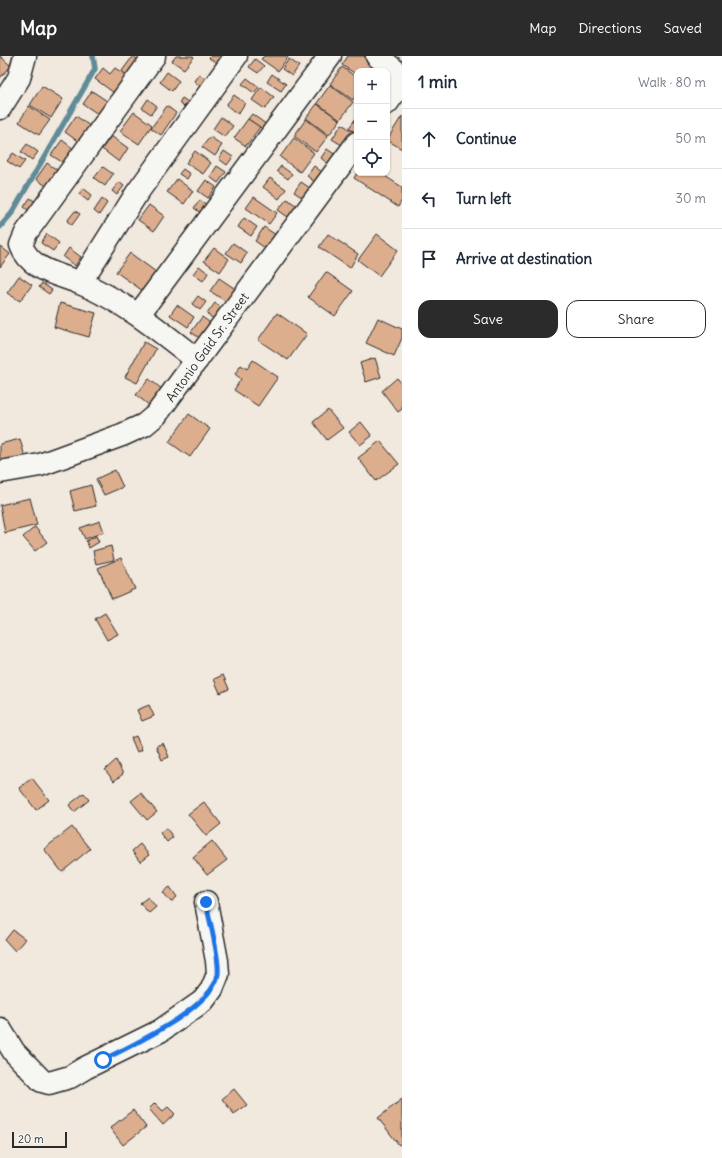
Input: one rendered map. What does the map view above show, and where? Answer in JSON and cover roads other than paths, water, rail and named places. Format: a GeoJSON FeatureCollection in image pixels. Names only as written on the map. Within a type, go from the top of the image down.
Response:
{"type":"FeatureCollection","features":[{"type":"Feature","properties":{"kind":"street"},"geometry":{"type":"LineString","coordinates":[[0,108],[18,78],[25,56]]}},
{"type":"Feature","properties":{"kind":"street"},"geometry":{"type":"LineString","coordinates":[[154,56],[26,233],[21,245],[25,255],[36,264],[52,274],[80,283],[139,314],[198,360]]}},
{"type":"Feature","properties":{"kind":"street"},"geometry":{"type":"LineString","coordinates":[[80,283],[137,193],[236,56]]}},
{"type":"Feature","properties":{"kind":"street"},"geometry":{"type":"LineString","coordinates":[[139,314],[330,56]]}},
{"type":"Feature","properties":{"kind":"street"},"geometry":{"type":"LineString","coordinates":[[377,56],[402,76]]}},
{"type":"Feature","properties":{"kind":"street"},"geometry":{"type":"LineString","coordinates":[[390,99],[402,82]]}},
{"type":"Feature","properties":{"kind":"street","name":"Antonio Gaid Sr. Street"},"geometry":{"type":"LineString","coordinates":[[0,472],[40,465],[122,435],[144,425],[156,415],[354,147]]}},
{"type":"Feature","properties":{"kind":"street"},"geometry":{"type":"LineString","coordinates":[[0,1029],[14,1052],[42,1081],[49,1083],[70,1077],[160,1031],[203,1000],[212,989],[218,974],[206,902]]}},
{"type":"Feature","properties":{"kind":"waterway"},"geometry":{"type":"LineString","coordinates":[[0,227],[12,213],[95,69],[93,56]]}}]}
